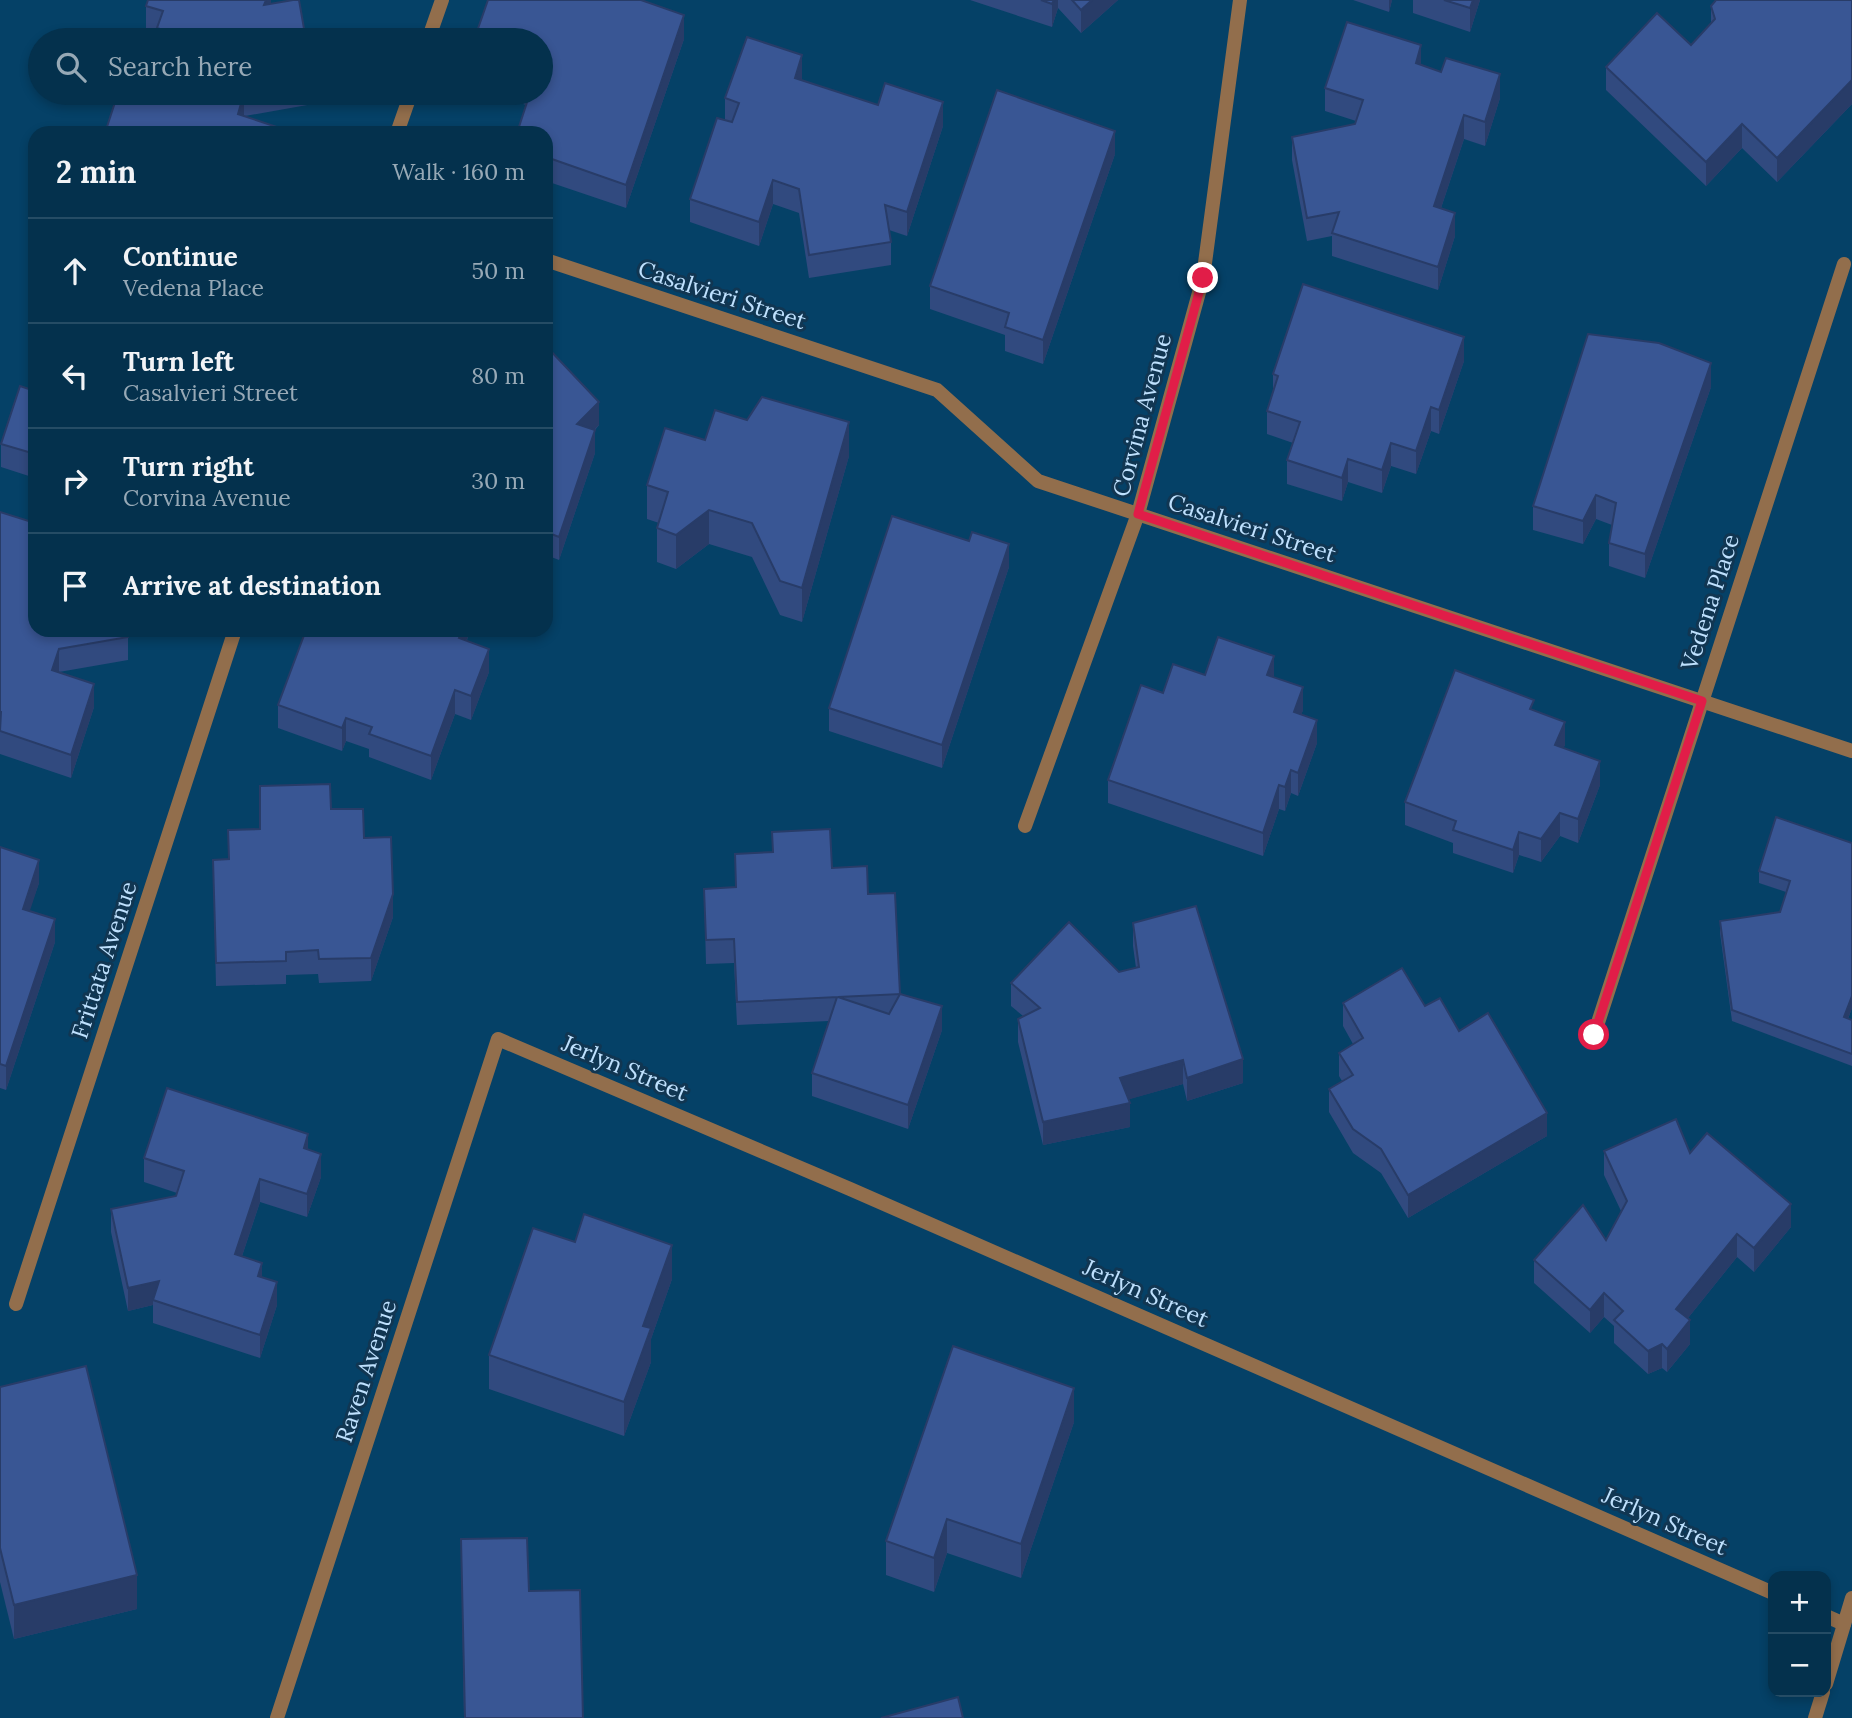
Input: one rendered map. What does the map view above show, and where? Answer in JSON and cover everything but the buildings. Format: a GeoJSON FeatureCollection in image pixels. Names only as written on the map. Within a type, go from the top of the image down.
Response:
{"type":"FeatureCollection","features":[{"type":"Feature","properties":{"kind":"street"},"geometry":{"type":"LineString","coordinates":[[432,28],[442,0]]}},
{"type":"Feature","properties":{"kind":"street","name":"Corvina Avenue"},"geometry":{"type":"LineString","coordinates":[[1025,825],[1138,514],[1203,278],[1240,0]]}},
{"type":"Feature","properties":{"kind":"street"},"geometry":{"type":"LineString","coordinates":[[399,126],[407,105]]}},
{"type":"Feature","properties":{"kind":"street","name":"Casalvieri Street"},"geometry":{"type":"LineString","coordinates":[[553,262],[937,390],[1038,481],[1852,751]]}},
{"type":"Feature","properties":{"kind":"street","name":"Vedena Place"},"geometry":{"type":"LineString","coordinates":[[1594,1035],[1844,264]]}},
{"type":"Feature","properties":{"kind":"street","name":"Frittata Avenue"},"geometry":{"type":"LineString","coordinates":[[16,1304],[233,637]]}},
{"type":"Feature","properties":{"kind":"street","name":"Jerlyn Street"},"geometry":{"type":"LineString","coordinates":[[498,1039],[863,1194],[1768,1591]]}},
{"type":"Feature","properties":{"kind":"street","name":"Raven Avenue"},"geometry":{"type":"LineString","coordinates":[[277,1718],[498,1039]]}},
{"type":"Feature","properties":{"kind":"street"},"geometry":{"type":"LineString","coordinates":[[1831,1667],[1852,1598]]}},
{"type":"Feature","properties":{"kind":"street"},"geometry":{"type":"LineString","coordinates":[[1831,1618],[1844,1624]]}},
{"type":"Feature","properties":{"kind":"street"},"geometry":{"type":"LineString","coordinates":[[1815,1718],[1821,1697]]}},
{"type":"Feature","properties":{"kind":"route"},"geometry":{"type":"LineString","coordinates":[[1203,278],[1138,514],[1702,701],[1594,1035]]}}]}
